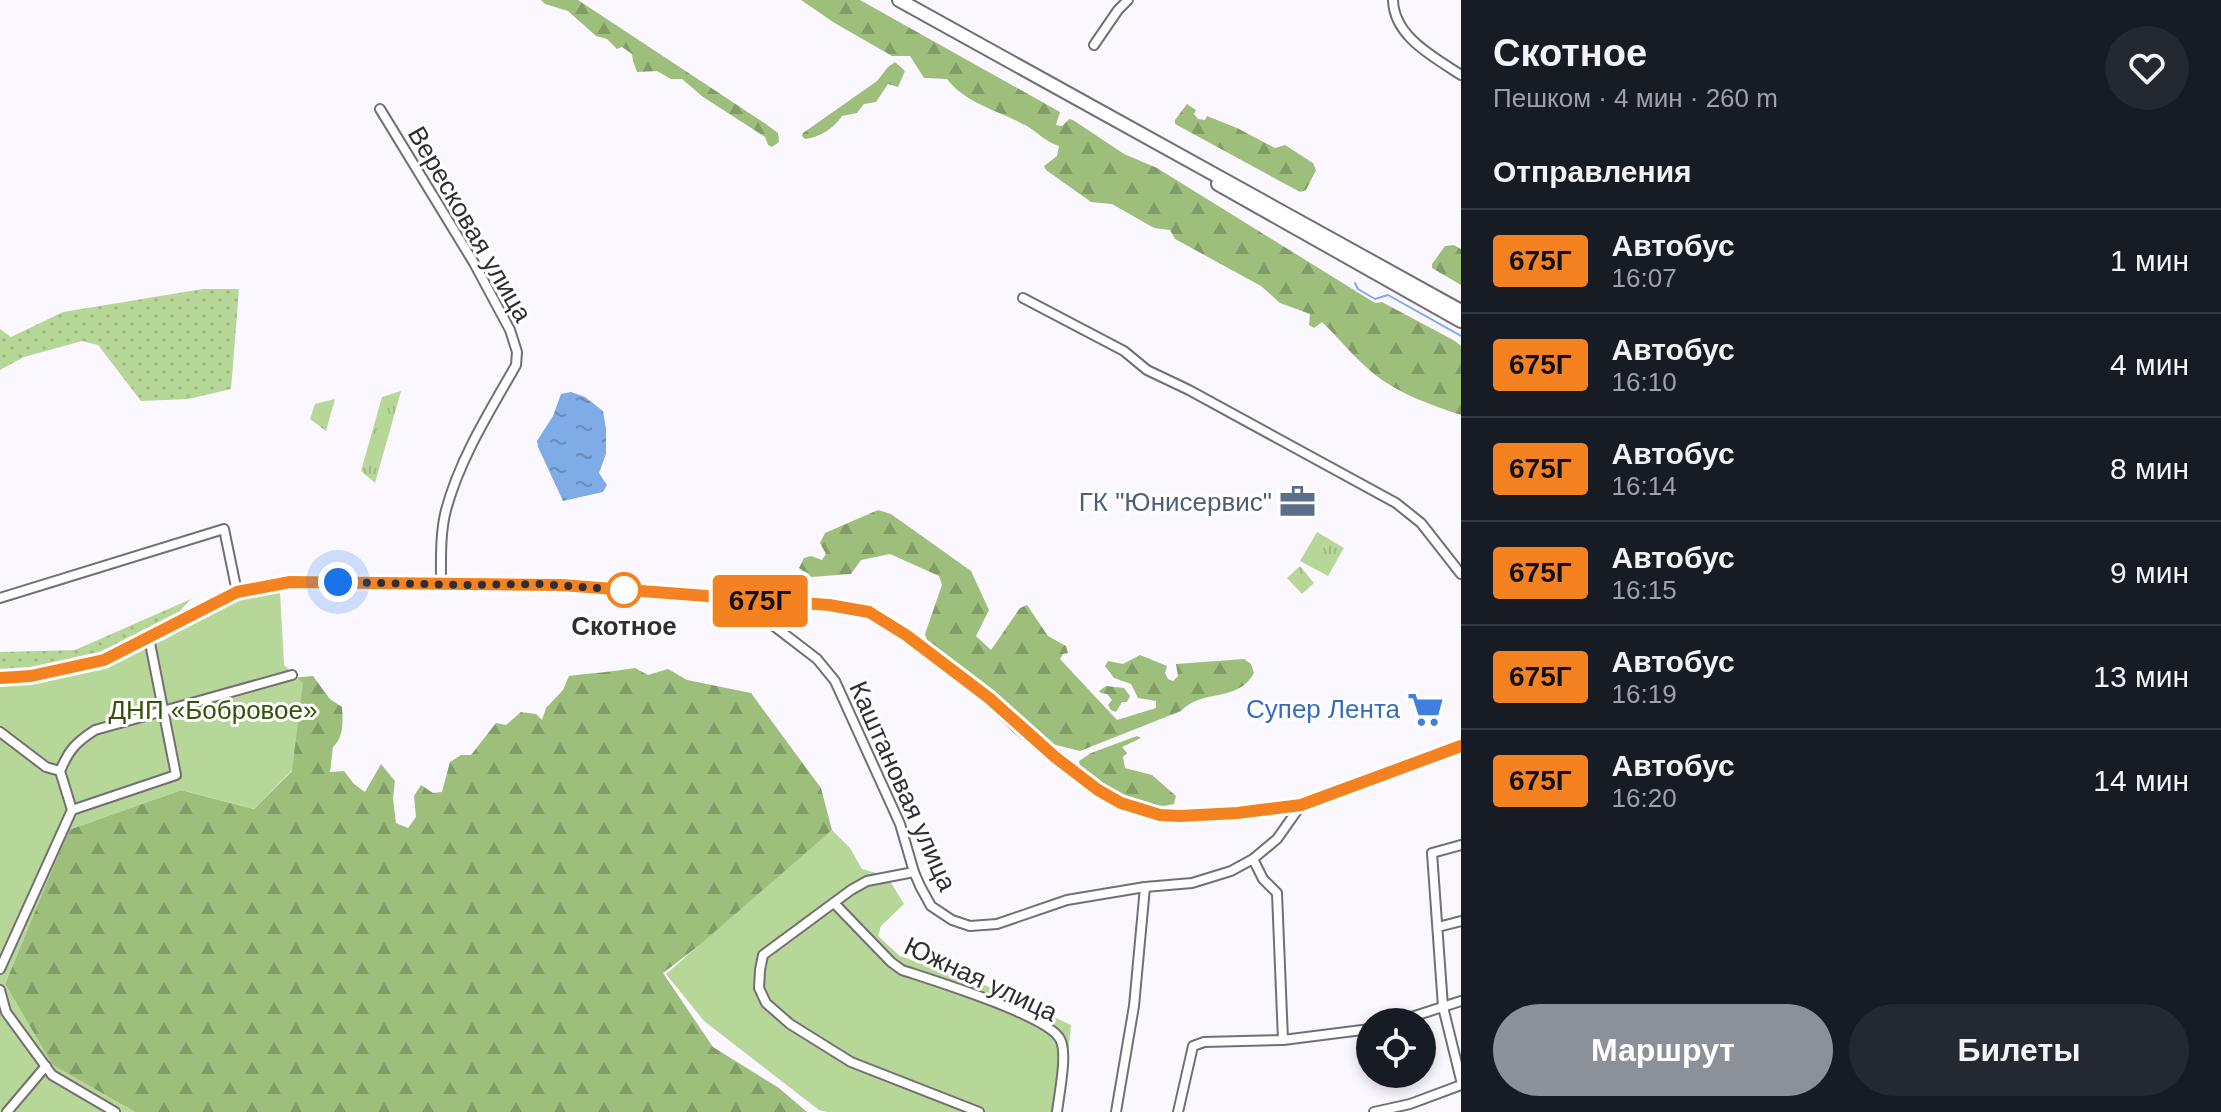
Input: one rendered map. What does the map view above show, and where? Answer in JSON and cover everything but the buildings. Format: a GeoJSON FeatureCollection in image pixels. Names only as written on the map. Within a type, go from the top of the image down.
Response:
{"type":"FeatureCollection","features":[{"type":"Feature","properties":{"kind":"main road"},"geometry":{"type":"LineString","coordinates":[[899,0],[1461,321]]}},
{"type":"Feature","properties":{"kind":"main road"},"geometry":{"type":"LineString","coordinates":[[1039,79],[1461,311]]}},
{"type":"Feature","properties":{"kind":"main road"},"geometry":{"type":"LineString","coordinates":[[0,678],[31,676],[104,660],[237,592],[290,582],[561,585],[829,605],[869,612],[906,635],[989,698],[1098,790],[1139,810],[1160,815],[1250,812],[1301,805],[1461,746]]}},
{"type":"Feature","properties":{"kind":"street"},"geometry":{"type":"LineString","coordinates":[[1094,45],[1128,0]]}},
{"type":"Feature","properties":{"kind":"street"},"geometry":{"type":"LineString","coordinates":[[1393,0],[1393,12],[1401,28],[1414,42],[1461,75]]}},
{"type":"Feature","properties":{"kind":"street","name":"Вересковая улица"},"geometry":{"type":"LineString","coordinates":[[380,109],[474,263],[510,330],[517,352],[516,365],[467,456],[446,511],[441,583]]}},
{"type":"Feature","properties":{"kind":"street"},"geometry":{"type":"LineString","coordinates":[[1023,298],[1124,351],[1147,370],[1203,397],[1390,500],[1421,523],[1461,574]]}},
{"type":"Feature","properties":{"kind":"street"},"geometry":{"type":"LineString","coordinates":[[0,598],[224,529],[237,592]]}},
{"type":"Feature","properties":{"kind":"street","name":"Каштановая улица"},"geometry":{"type":"LineString","coordinates":[[752,600],[757,613],[817,659],[835,681],[900,824],[914,872],[931,906],[952,920],[970,926],[997,924],[1067,900],[1192,883],[1231,871],[1253,859],[1277,839],[1301,805]]}},
{"type":"Feature","properties":{"kind":"street"},"geometry":{"type":"LineString","coordinates":[[72,810],[176,775],[149,638]]}},
{"type":"Feature","properties":{"kind":"street"},"geometry":{"type":"LineString","coordinates":[[0,969],[72,810],[60,771],[77,741],[95,730],[292,675]]}},
{"type":"Feature","properties":{"kind":"street"},"geometry":{"type":"LineString","coordinates":[[0,732],[46,767],[60,771]]}},
{"type":"Feature","properties":{"kind":"street"},"geometry":{"type":"LineString","coordinates":[[1374,1112],[1410,1104],[1461,1082],[1443,1007],[1432,853],[1461,845]]}},
{"type":"Feature","properties":{"kind":"street"},"geometry":{"type":"LineString","coordinates":[[1253,859],[1263,879],[1277,893],[1283,1040]]}},
{"type":"Feature","properties":{"kind":"street"},"geometry":{"type":"LineString","coordinates":[[914,872],[867,881],[763,955],[759,988],[766,1003],[790,1024],[851,1062],[979,1112]]}},
{"type":"Feature","properties":{"kind":"street"},"geometry":{"type":"LineString","coordinates":[[1116,1112],[1134,1006],[1145,887]]}},
{"type":"Feature","properties":{"kind":"street","name":"Южная улица"},"geometry":{"type":"LineString","coordinates":[[834,903],[902,970],[998,1003],[1051,1028],[1060,1039],[1063,1052],[1057,1112]]}},
{"type":"Feature","properties":{"kind":"street"},"geometry":{"type":"LineString","coordinates":[[1438,927],[1461,921]]}},
{"type":"Feature","properties":{"kind":"street"},"geometry":{"type":"LineString","coordinates":[[0,990],[6,1012],[52,1075],[115,1112]]}},
{"type":"Feature","properties":{"kind":"street"},"geometry":{"type":"LineString","coordinates":[[1436,1009],[1461,1001]]}},
{"type":"Feature","properties":{"kind":"street"},"geometry":{"type":"LineString","coordinates":[[1178,1112],[1193,1046],[1204,1042],[1283,1040],[1356,1031]]}},
{"type":"Feature","properties":{"kind":"street"},"geometry":{"type":"LineString","coordinates":[[7,1112],[46,1066]]}},
{"type":"Feature","properties":{"kind":"green space"},"geometry":{"type":"Polygon","coordinates":[[[541,0],[578,0],[766,124],[778,133],[779,142],[772,147],[768,145],[765,137],[703,97],[682,79],[671,79],[657,71],[637,72],[632,54],[596,36],[568,11],[541,0]]]}},
{"type":"Feature","properties":{"kind":"green space"},"geometry":{"type":"Polygon","coordinates":[[[801,0],[860,0],[1060,112],[1056,125],[1062,126],[1069,119],[1073,120],[1124,154],[1157,168],[1375,303],[1382,302],[1455,341],[1461,346],[1461,415],[1398,390],[1360,362],[1322,322],[1314,328],[1309,325],[1310,314],[1280,303],[1261,286],[1175,239],[1170,230],[1154,228],[1112,204],[1091,202],[1046,170],[1044,166],[1057,156],[1059,146],[1027,126],[974,101],[947,79],[924,78],[910,56],[892,56],[801,0]]]}},
{"type":"Feature","properties":{"kind":"green space"},"geometry":{"type":"Polygon","coordinates":[[[895,62],[905,71],[898,87],[888,84],[876,102],[864,104],[857,113],[842,116],[821,134],[805,139],[802,136],[877,81],[895,62]]]}},
{"type":"Feature","properties":{"kind":"green space"},"geometry":{"type":"Polygon","coordinates":[[[1187,104],[1196,110],[1194,114],[1198,119],[1205,120],[1207,116],[1275,148],[1285,145],[1313,163],[1316,170],[1306,190],[1300,192],[1175,124],[1187,104]]]}},
{"type":"Feature","properties":{"kind":"green space"},"geometry":{"type":"Polygon","coordinates":[[[1454,245],[1461,249],[1461,285],[1432,268],[1445,246],[1454,245]]]}},
{"type":"Feature","properties":{"kind":"green space"},"geometry":{"type":"Polygon","coordinates":[[[203,289],[239,289],[231,389],[188,399],[141,401],[98,345],[82,341],[24,357],[0,370],[0,329],[11,337],[63,312],[203,289]]]}},
{"type":"Feature","properties":{"kind":"green space"},"geometry":{"type":"Polygon","coordinates":[[[401,391],[375,483],[361,471],[382,397],[401,391]]]}},
{"type":"Feature","properties":{"kind":"green space"},"geometry":{"type":"Polygon","coordinates":[[[335,399],[326,431],[310,419],[315,404],[335,399]]]}},
{"type":"Feature","properties":{"kind":"green space"},"geometry":{"type":"Polygon","coordinates":[[[878,510],[891,514],[971,571],[989,610],[976,636],[991,650],[1020,608],[1027,605],[1048,636],[1066,646],[1068,653],[1060,659],[1117,720],[1156,708],[1156,701],[1138,698],[1131,684],[1114,678],[1105,666],[1108,661],[1123,664],[1140,655],[1167,666],[1165,673],[1173,681],[1178,676],[1176,664],[1244,659],[1251,664],[1254,673],[1239,688],[1199,700],[1181,711],[1080,751],[1052,744],[927,640],[925,634],[942,585],[939,576],[890,554],[861,560],[851,574],[811,577],[799,568],[804,558],[811,556],[822,560],[826,554],[820,543],[825,533],[878,510]]]}},
{"type":"Feature","properties":{"kind":"green space"},"geometry":{"type":"Polygon","coordinates":[[[1317,532],[1344,548],[1328,576],[1300,561],[1317,532]]]}},
{"type":"Feature","properties":{"kind":"green space"},"geometry":{"type":"Polygon","coordinates":[[[1300,566],[1314,583],[1302,594],[1287,578],[1300,566]]]}},
{"type":"Feature","properties":{"kind":"green space","name":"ДНП «Бобровое»"},"geometry":{"type":"Polygon","coordinates":[[[280,593],[284,665],[303,683],[292,770],[254,809],[181,790],[69,830],[5,984],[53,1065],[135,1112],[0,1112],[0,682],[104,664],[164,640],[224,605],[250,594],[280,593]]]}},
{"type":"Feature","properties":{"kind":"green space"},"geometry":{"type":"Polygon","coordinates":[[[191,599],[169,623],[101,657],[0,673],[0,652],[75,650],[191,599]]]}},
{"type":"Feature","properties":{"kind":"green space"},"geometry":{"type":"Polygon","coordinates":[[[635,668],[648,675],[668,669],[687,680],[751,693],[821,788],[832,830],[747,909],[663,973],[713,1047],[779,1088],[807,1112],[135,1112],[52,1065],[5,984],[68,830],[181,790],[254,809],[292,771],[291,678],[313,676],[330,699],[342,707],[342,728],[333,747],[330,772],[344,771],[365,792],[381,764],[395,781],[393,798],[396,823],[408,828],[416,817],[414,796],[421,785],[433,793],[442,792],[450,762],[461,755],[471,755],[496,723],[506,725],[521,712],[536,714],[542,720],[546,708],[563,690],[569,676],[635,668]]]}},
{"type":"Feature","properties":{"kind":"green space"},"geometry":{"type":"Polygon","coordinates":[[[1106,686],[1124,688],[1130,696],[1116,712],[1108,705],[1112,700],[1099,691],[1106,686]]]}},
{"type":"Feature","properties":{"kind":"green space"},"geometry":{"type":"Polygon","coordinates":[[[1137,736],[1141,738],[1122,747],[1127,753],[1123,757],[1125,768],[1152,775],[1176,796],[1174,804],[1149,805],[1124,796],[1080,767],[1079,761],[1091,753],[1137,736]]]}},
{"type":"Feature","properties":{"kind":"green space"},"geometry":{"type":"Polygon","coordinates":[[[832,830],[850,848],[862,869],[887,876],[904,904],[881,926],[878,936],[900,956],[987,986],[1071,1025],[1062,1112],[819,1110],[704,1021],[666,974],[832,830]]]}},
{"type":"Feature","properties":{"kind":"water"},"geometry":{"type":"Polygon","coordinates":[[[571,392],[585,397],[603,411],[606,454],[599,473],[607,485],[603,492],[563,501],[537,441],[553,416],[561,394],[571,392]]]}},
{"type":"Feature","properties":{"kind":"waterway"},"geometry":{"type":"LineString","coordinates":[[1355,283],[1358,289],[1375,299],[1388,295],[1461,336]]}},
{"type":"Feature","properties":{"kind":"bus line","name":"675Г"},"geometry":{"type":"LineString","coordinates":[[0,678],[31,676],[104,660],[237,592],[290,582],[561,585],[829,605],[869,612],[948,666],[1098,790],[1121,803],[1160,815],[1237,813],[1301,805],[1461,746]]}},
{"type":"Feature","properties":{"kind":"place","name":"ГК \"Юнисервис\""},"geometry":{"type":"Point","coordinates":[1298,502]}},
{"type":"Feature","properties":{"kind":"place","name":"Скотное"},"geometry":{"type":"Point","coordinates":[624,590]}},
{"type":"Feature","properties":{"kind":"place","name":"Супер Лента"},"geometry":{"type":"Point","coordinates":[1426,709]}},
{"type":"Feature","properties":{"kind":"route"},"geometry":{"type":"LineString","coordinates":[[338,582],[539,584],[624,590]]}}]}
